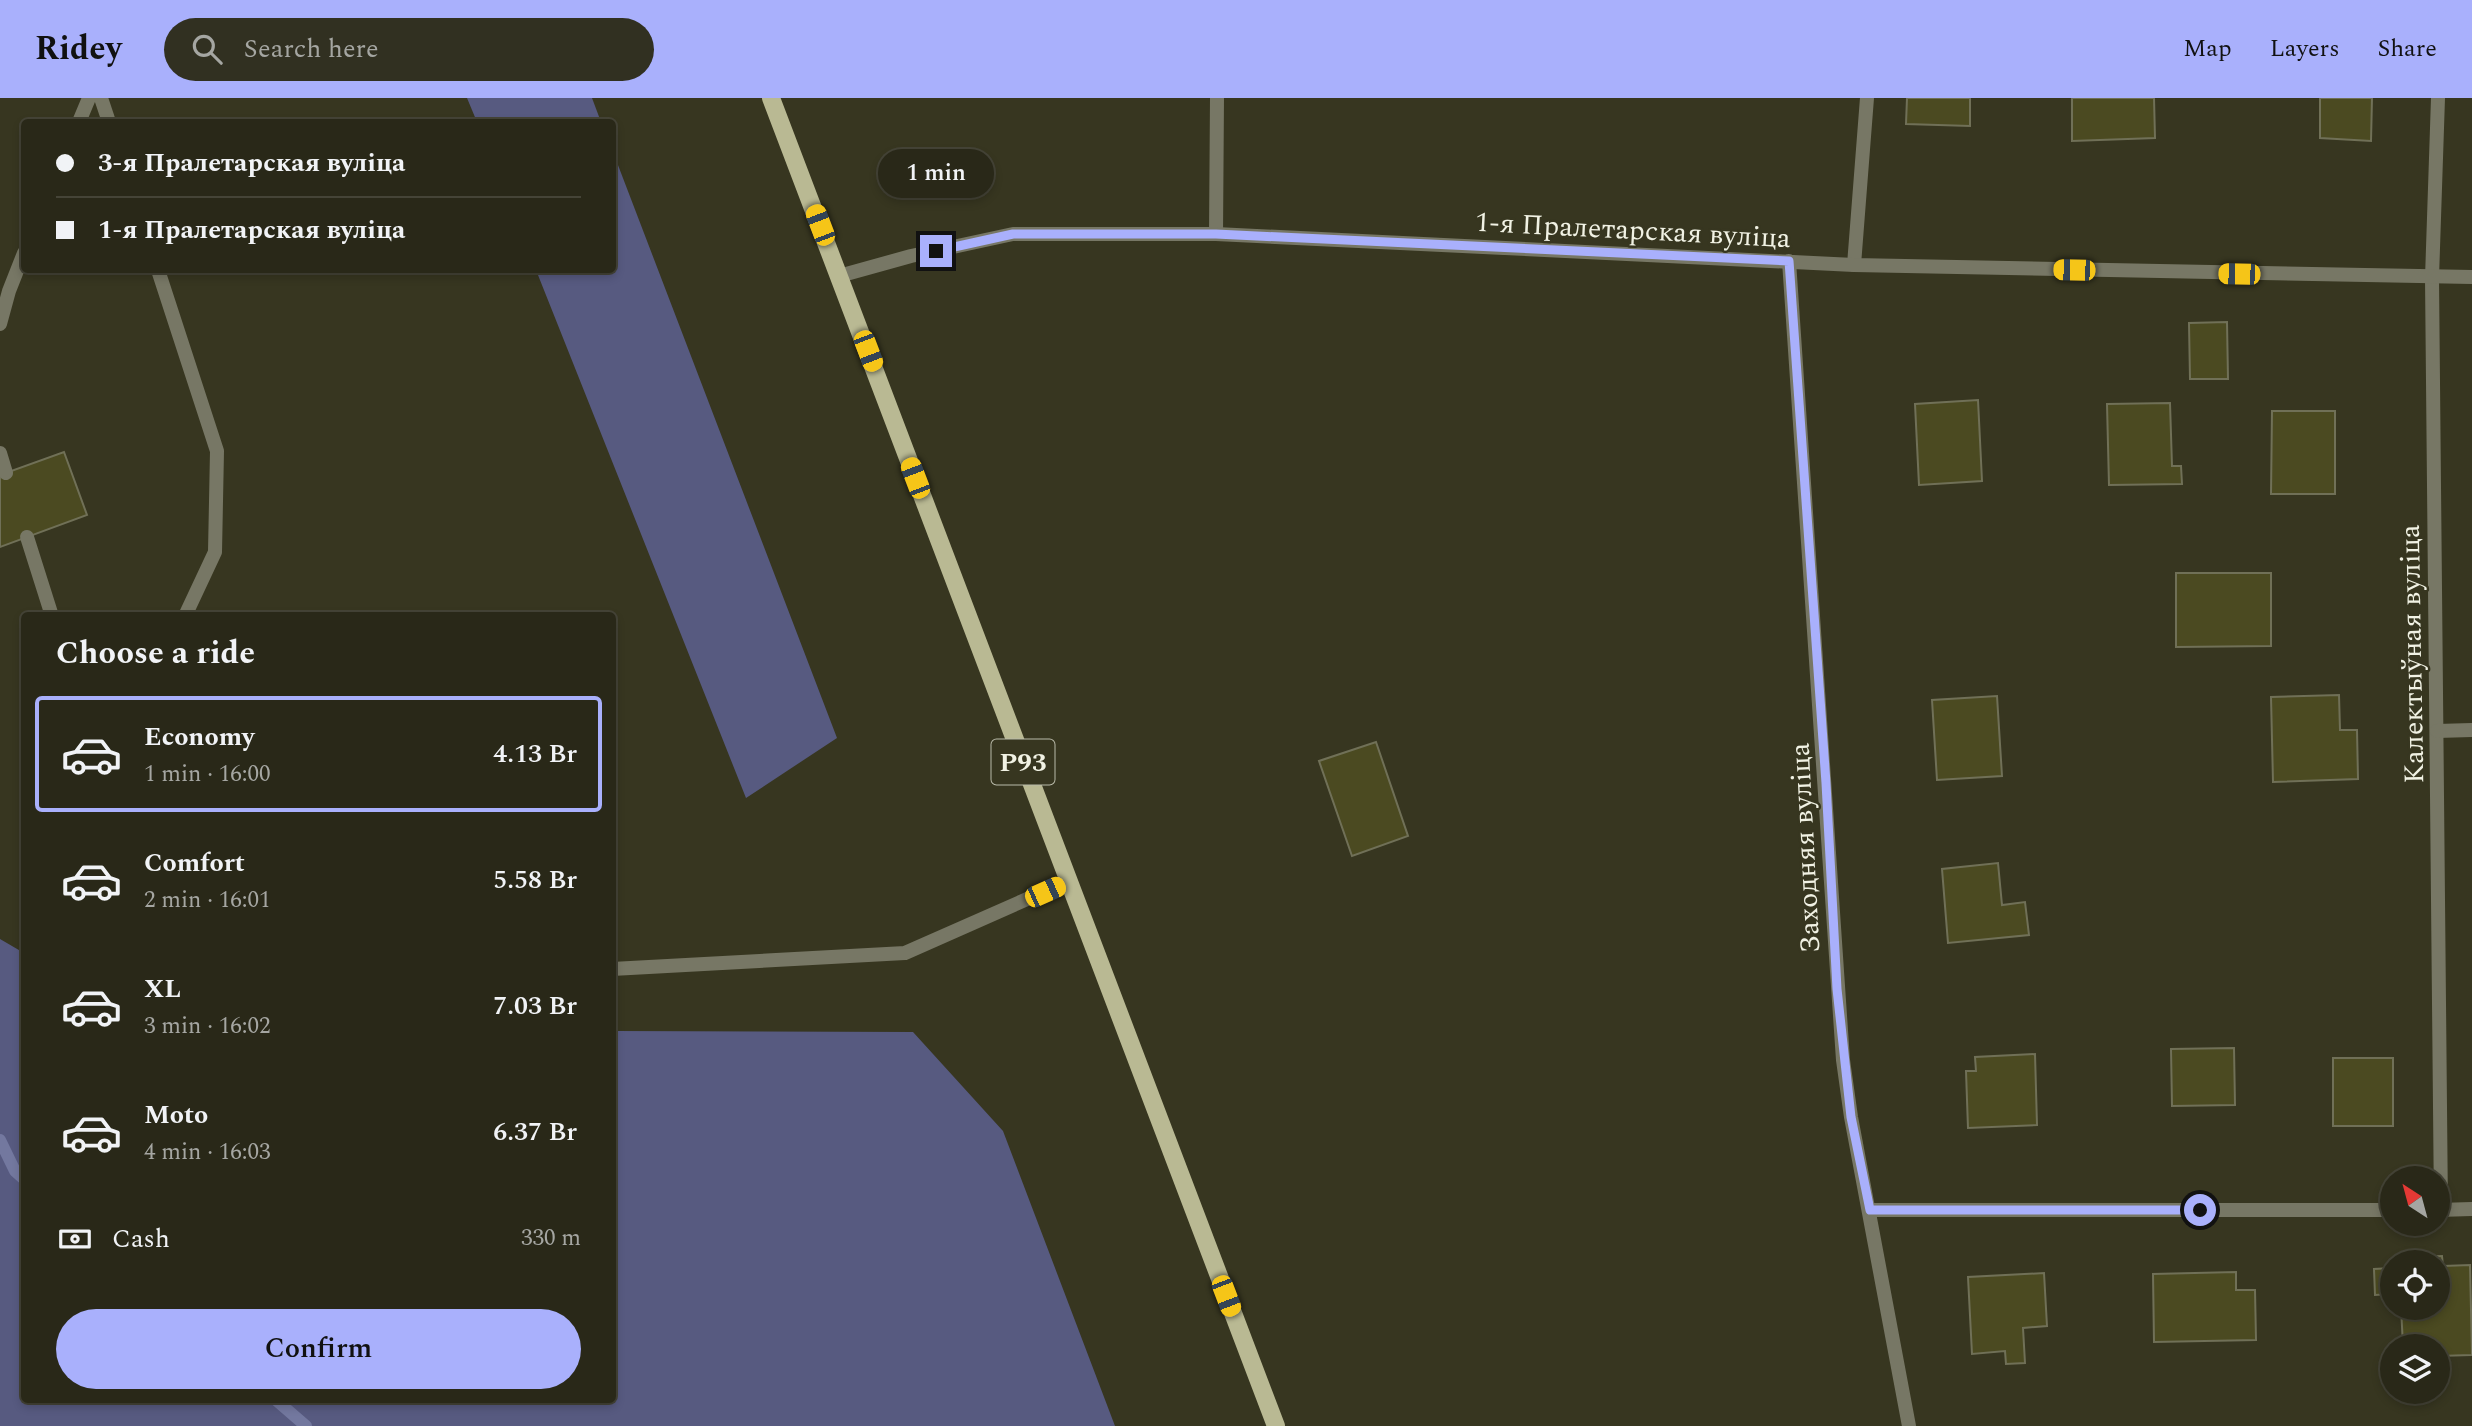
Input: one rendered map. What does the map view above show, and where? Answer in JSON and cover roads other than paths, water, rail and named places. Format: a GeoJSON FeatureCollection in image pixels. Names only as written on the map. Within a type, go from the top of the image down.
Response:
{"type":"FeatureCollection","features":[{"type":"Feature","properties":{"kind":"main road","name":"Р93"},"geometry":{"type":"LineString","coordinates":[[771,98],[1276,1426]]}},
{"type":"Feature","properties":{"kind":"street"},"geometry":{"type":"LineString","coordinates":[[80,119],[89,98]]}},
{"type":"Feature","properties":{"kind":"street"},"geometry":{"type":"LineString","coordinates":[[102,98],[108,119]]}},
{"type":"Feature","properties":{"kind":"street"},"geometry":{"type":"LineString","coordinates":[[1216,234],[1217,98]]}},
{"type":"Feature","properties":{"kind":"street"},"geometry":{"type":"LineString","coordinates":[[1854,265],[1867,98]]}},
{"type":"Feature","properties":{"kind":"street","name":"Калектыўная вуліца"},"geometry":{"type":"LineString","coordinates":[[2438,98],[2432,278],[2440,1166]]}},
{"type":"Feature","properties":{"kind":"street","name":"1-я Пралетарская вуліца"},"geometry":{"type":"LineString","coordinates":[[839,276],[911,256],[1013,234],[1216,234],[1854,265],[2472,277]]}},
{"type":"Feature","properties":{"kind":"street"},"geometry":{"type":"LineString","coordinates":[[0,324],[21,261]]}},
{"type":"Feature","properties":{"kind":"street","name":"Заходняя вуліца"},"geometry":{"type":"LineString","coordinates":[[1789,261],[1825,769],[1837,989],[1851,1117],[1909,1426]]}},
{"type":"Feature","properties":{"kind":"street"},"geometry":{"type":"LineString","coordinates":[[159,273],[217,451],[215,552],[187,612]]}},
{"type":"Feature","properties":{"kind":"street"},"geometry":{"type":"LineString","coordinates":[[0,453],[6,473]]}},
{"type":"Feature","properties":{"kind":"street"},"geometry":{"type":"LineString","coordinates":[[27,537],[51,612]]}},
{"type":"Feature","properties":{"kind":"street"},"geometry":{"type":"LineString","coordinates":[[2437,730],[2472,730]]}},
{"type":"Feature","properties":{"kind":"street"},"geometry":{"type":"LineString","coordinates":[[616,969],[905,953],[1068,881]]}},
{"type":"Feature","properties":{"kind":"street"},"geometry":{"type":"LineString","coordinates":[[2450,1210],[2472,1209]]}},
{"type":"Feature","properties":{"kind":"street"},"geometry":{"type":"LineString","coordinates":[[1870,1210],[2380,1210]]}},
{"type":"Feature","properties":{"kind":"waterway"},"geometry":{"type":"LineString","coordinates":[[0,1140],[15,1171],[21,1176]]}},
{"type":"Feature","properties":{"kind":"waterway"},"geometry":{"type":"LineString","coordinates":[[279,1403],[306,1426]]}}]}
